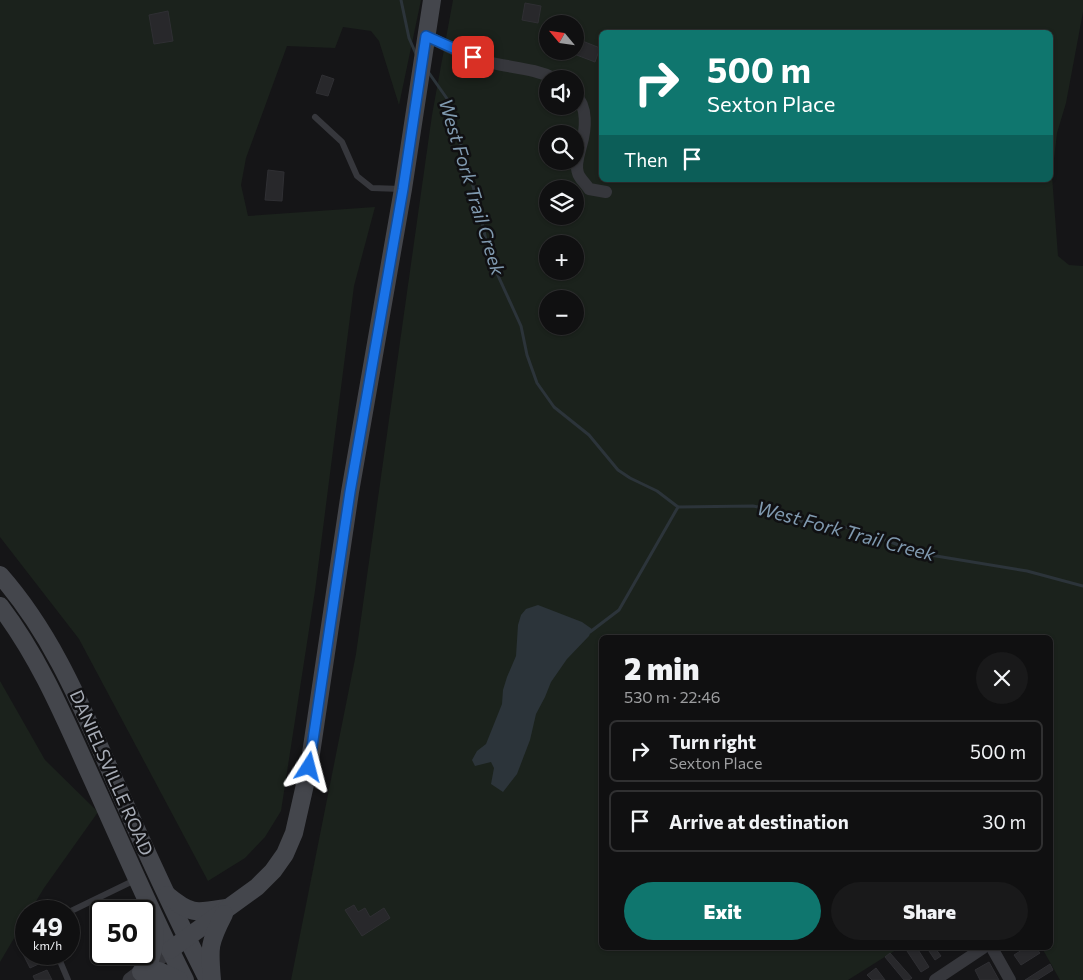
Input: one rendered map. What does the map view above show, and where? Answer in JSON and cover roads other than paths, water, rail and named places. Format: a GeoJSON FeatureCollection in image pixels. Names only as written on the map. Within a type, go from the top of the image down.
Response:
{"type":"FeatureCollection","features":[{"type":"Feature","properties":{"kind":"main road"},"geometry":{"type":"LineString","coordinates":[[170,950],[257,887],[285,854],[294,833],[309,767],[350,492],[403,189],[432,0]]}},
{"type":"Feature","properties":{"kind":"main road","name":"DANIELSVILLE ROAD"},"geometry":{"type":"LineString","coordinates":[[0,575],[38,626],[64,668],[165,893],[208,980]]}},
{"type":"Feature","properties":{"kind":"main road","name":"DANIELSVILLE ROAD"},"geometry":{"type":"LineString","coordinates":[[0,606],[31,651],[52,689],[147,900]]}},
{"type":"Feature","properties":{"kind":"main road"},"geometry":{"type":"LineString","coordinates":[[165,893],[181,906],[195,912],[228,908]]}},
{"type":"Feature","properties":{"kind":"main road"},"geometry":{"type":"LineString","coordinates":[[212,980],[211,942],[228,908]]}},
{"type":"Feature","properties":{"kind":"main road","name":"DANIELSVILLE ROAD"},"geometry":{"type":"LineString","coordinates":[[155,918],[185,980]]}},
{"type":"Feature","properties":{"kind":"main road"},"geometry":{"type":"LineString","coordinates":[[140,973],[159,972],[178,980]]}},
{"type":"Feature","properties":{"kind":"street"},"geometry":{"type":"LineString","coordinates":[[426,36],[459,52],[487,62],[539,71]]}},
{"type":"Feature","properties":{"kind":"street"},"geometry":{"type":"LineString","coordinates":[[584,115],[578,172],[589,189],[606,192]]}},
{"type":"Feature","properties":{"kind":"street"},"geometry":{"type":"LineString","coordinates":[[140,973],[170,950]]}},
{"type":"Feature","properties":{"kind":"street"},"geometry":{"type":"LineString","coordinates":[[935,980],[980,950]]}},
{"type":"Feature","properties":{"kind":"street"},"geometry":{"type":"LineString","coordinates":[[993,950],[1010,980]]}},
{"type":"Feature","properties":{"kind":"lane"},"geometry":{"type":"LineString","coordinates":[[315,118],[342,142],[357,176],[372,188],[403,189]]}},
{"type":"Feature","properties":{"kind":"lane"},"geometry":{"type":"LineString","coordinates":[[80,907],[137,879]]}},
{"type":"Feature","properties":{"kind":"lane"},"geometry":{"type":"LineString","coordinates":[[61,965],[68,980]]}},
{"type":"Feature","properties":{"kind":"waterway","name":"West Fork Trail Creek"},"geometry":{"type":"LineString","coordinates":[[401,0],[409,38],[416,54]]}},
{"type":"Feature","properties":{"kind":"waterway","name":"West Fork Trail Creek"},"geometry":{"type":"LineString","coordinates":[[429,73],[448,100],[477,200],[490,258],[521,326],[527,355],[537,383],[554,407],[589,435],[618,470],[657,491],[678,507],[753,506],[768,509],[795,521],[825,523],[854,529],[924,554],[1027,571],[1083,586]]}},
{"type":"Feature","properties":{"kind":"waterway"},"geometry":{"type":"LineString","coordinates":[[590,632],[619,610],[678,507]]}}]}
